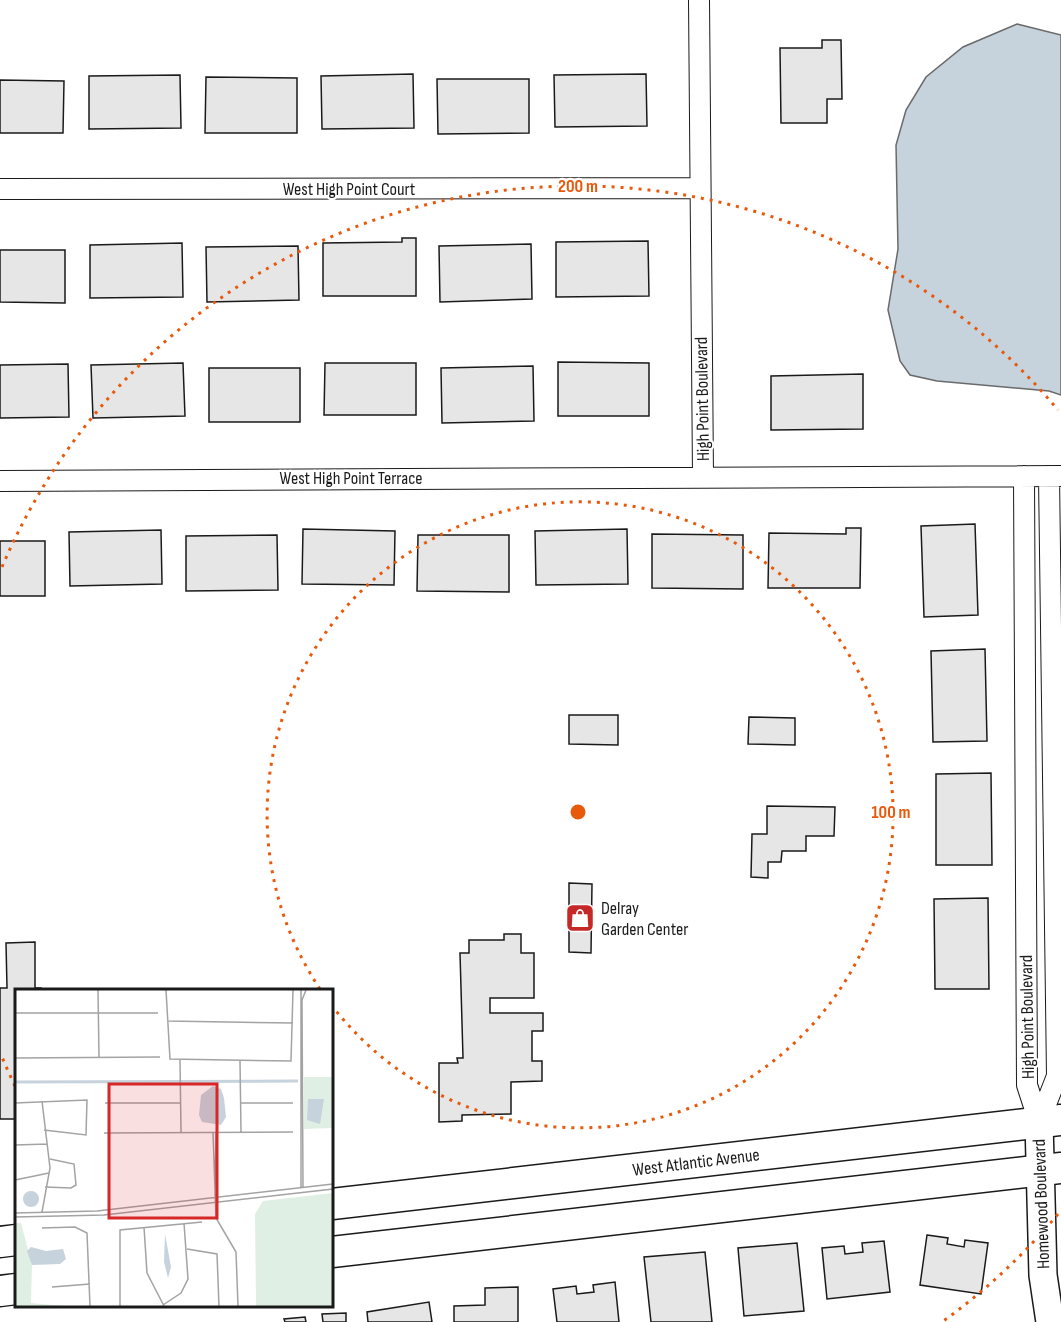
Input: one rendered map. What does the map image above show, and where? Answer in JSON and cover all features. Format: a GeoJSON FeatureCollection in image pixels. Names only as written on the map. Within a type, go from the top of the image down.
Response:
{"type":"FeatureCollection","features":[{"type":"Feature","properties":{"kind":"main road","name":"West Atlantic Avenue"},"geometry":{"type":"LineString","coordinates":[[333,1204],[1050,1121]]}},
{"type":"Feature","properties":{"kind":"main road"},"geometry":{"type":"LineString","coordinates":[[333,1252],[1051,1170]]}},
{"type":"Feature","properties":{"kind":"main road"},"geometry":{"type":"LineString","coordinates":[[366,1200],[370,1248]]}},
{"type":"Feature","properties":{"kind":"main road"},"geometry":{"type":"LineString","coordinates":[[0,1242],[15,1240]]}},
{"type":"Feature","properties":{"kind":"main road"},"geometry":{"type":"LineString","coordinates":[[0,1291],[15,1289]]}},
{"type":"Feature","properties":{"kind":"street","name":"High Point Boulevard"},"geometry":{"type":"LineString","coordinates":[[699,0],[703,476],[1055,476],[1057,1076],[1050,1121]]}},
{"type":"Feature","properties":{"kind":"street","name":"West High Point Court"},"geometry":{"type":"LineString","coordinates":[[0,189],[699,188]]}},
{"type":"Feature","properties":{"kind":"street","name":"West High Point Terrace"},"geometry":{"type":"LineString","coordinates":[[0,481],[703,476]]}},
{"type":"Feature","properties":{"kind":"street","name":"High Point Boulevard"},"geometry":{"type":"LineString","coordinates":[[1024,476],[1027,1085],[1050,1121]]}},
{"type":"Feature","properties":{"kind":"street","name":"Homewood Boulevard"},"geometry":{"type":"LineString","coordinates":[[1050,1121],[1051,1170],[1043,1275],[1050,1322]]}},
{"type":"Feature","properties":{"kind":"shaded area"},"geometry":{"type":"Polygon","coordinates":[[[1017,24],[1061,35],[1061,395],[1049,391],[937,381],[910,375],[900,361],[888,310],[898,249],[896,145],[906,110],[926,77],[963,47],[1017,24]]]}},
{"type":"Feature","properties":{"kind":"building"},"geometry":{"type":"Polygon","coordinates":[[[822,40],[841,40],[842,99],[827,99],[827,123],[781,123],[780,48],[822,48],[822,40]]]}},
{"type":"Feature","properties":{"kind":"building"},"geometry":{"type":"Polygon","coordinates":[[[413,74],[414,128],[322,129],[321,76],[413,74]]]}},
{"type":"Feature","properties":{"kind":"building"},"geometry":{"type":"Polygon","coordinates":[[[646,74],[647,126],[555,127],[554,75],[646,74]]]}},
{"type":"Feature","properties":{"kind":"building"},"geometry":{"type":"Polygon","coordinates":[[[180,75],[181,128],[89,129],[89,76],[180,75]]]}},
{"type":"Feature","properties":{"kind":"building"},"geometry":{"type":"Polygon","coordinates":[[[206,77],[297,78],[297,133],[205,133],[206,77]]]}},
{"type":"Feature","properties":{"kind":"building"},"geometry":{"type":"Polygon","coordinates":[[[437,79],[529,79],[529,133],[438,134],[437,79]]]}},
{"type":"Feature","properties":{"kind":"building"},"geometry":{"type":"Polygon","coordinates":[[[0,80],[64,81],[63,133],[0,133],[0,80]]]}},
{"type":"Feature","properties":{"kind":"building"},"geometry":{"type":"Polygon","coordinates":[[[402,238],[416,238],[416,296],[323,296],[323,243],[402,242],[402,238]]]}},
{"type":"Feature","properties":{"kind":"building"},"geometry":{"type":"Polygon","coordinates":[[[648,241],[649,296],[556,297],[556,242],[648,241]]]}},
{"type":"Feature","properties":{"kind":"building"},"geometry":{"type":"Polygon","coordinates":[[[182,243],[183,297],[90,298],[90,245],[182,243]]]}},
{"type":"Feature","properties":{"kind":"building"},"geometry":{"type":"Polygon","coordinates":[[[531,244],[532,299],[440,302],[439,246],[531,244]]]}},
{"type":"Feature","properties":{"kind":"building"},"geometry":{"type":"Polygon","coordinates":[[[298,246],[299,300],[207,302],[206,247],[298,246]]]}},
{"type":"Feature","properties":{"kind":"building"},"geometry":{"type":"Polygon","coordinates":[[[0,250],[65,250],[65,303],[0,302],[0,250]]]}},
{"type":"Feature","properties":{"kind":"building"},"geometry":{"type":"Polygon","coordinates":[[[558,362],[649,363],[649,416],[558,416],[558,362]]]}},
{"type":"Feature","properties":{"kind":"building"},"geometry":{"type":"Polygon","coordinates":[[[183,363],[185,416],[93,418],[91,365],[183,363]]]}},
{"type":"Feature","properties":{"kind":"building"},"geometry":{"type":"Polygon","coordinates":[[[325,363],[416,363],[416,415],[324,415],[325,363]]]}},
{"type":"Feature","properties":{"kind":"building"},"geometry":{"type":"Polygon","coordinates":[[[68,364],[69,417],[0,418],[0,365],[68,364]]]}},
{"type":"Feature","properties":{"kind":"building"},"geometry":{"type":"Polygon","coordinates":[[[533,366],[534,421],[442,423],[441,368],[533,366]]]}},
{"type":"Feature","properties":{"kind":"building"},"geometry":{"type":"Polygon","coordinates":[[[209,368],[300,368],[300,422],[209,422],[209,368]]]}},
{"type":"Feature","properties":{"kind":"building"},"geometry":{"type":"Polygon","coordinates":[[[863,374],[863,429],[771,430],[771,376],[863,374]]]}},
{"type":"Feature","properties":{"kind":"building"},"geometry":{"type":"Polygon","coordinates":[[[975,524],[978,615],[924,617],[921,526],[975,524]]]}},
{"type":"Feature","properties":{"kind":"building"},"geometry":{"type":"Polygon","coordinates":[[[846,528],[861,528],[860,588],[768,588],[769,533],[846,534],[846,528]]]}},
{"type":"Feature","properties":{"kind":"building"},"geometry":{"type":"Polygon","coordinates":[[[303,529],[395,531],[394,585],[302,584],[303,529]]]}},
{"type":"Feature","properties":{"kind":"building"},"geometry":{"type":"Polygon","coordinates":[[[627,529],[628,584],[536,585],[535,531],[627,529]]]}},
{"type":"Feature","properties":{"kind":"building"},"geometry":{"type":"Polygon","coordinates":[[[161,530],[162,584],[70,586],[69,532],[161,530]]]}},
{"type":"Feature","properties":{"kind":"building"},"geometry":{"type":"Polygon","coordinates":[[[652,534],[743,535],[743,589],[652,588],[652,534]]]}},
{"type":"Feature","properties":{"kind":"building"},"geometry":{"type":"Polygon","coordinates":[[[277,535],[278,590],[186,591],[186,536],[277,535]]]}},
{"type":"Feature","properties":{"kind":"building"},"geometry":{"type":"Polygon","coordinates":[[[418,535],[509,535],[509,592],[417,591],[418,535]]]}},
{"type":"Feature","properties":{"kind":"building"},"geometry":{"type":"Polygon","coordinates":[[[0,541],[45,541],[45,596],[0,596],[0,541]]]}},
{"type":"Feature","properties":{"kind":"building"},"geometry":{"type":"Polygon","coordinates":[[[985,649],[987,741],[933,742],[931,651],[985,649]]]}},
{"type":"Feature","properties":{"kind":"building"},"geometry":{"type":"Polygon","coordinates":[[[569,715],[618,715],[618,745],[569,744],[569,715]]]}},
{"type":"Feature","properties":{"kind":"building"},"geometry":{"type":"Polygon","coordinates":[[[749,717],[795,718],[795,745],[748,744],[749,717]]]}},
{"type":"Feature","properties":{"kind":"building"},"geometry":{"type":"Polygon","coordinates":[[[991,773],[992,865],[936,865],[936,774],[991,773]]]}},
{"type":"Feature","properties":{"kind":"building"},"geometry":{"type":"Polygon","coordinates":[[[767,806],[835,807],[834,836],[806,836],[806,851],[782,851],[781,862],[768,862],[768,878],[751,877],[752,834],[767,834],[767,806]]]}},
{"type":"Feature","properties":{"kind":"building"},"geometry":{"type":"Polygon","coordinates":[[[569,883],[592,884],[591,953],[569,952],[569,883]]]}},
{"type":"Feature","properties":{"kind":"building"},"geometry":{"type":"Polygon","coordinates":[[[988,898],[989,989],[935,989],[934,899],[988,898]]]}},
{"type":"Feature","properties":{"kind":"building"},"geometry":{"type":"Polygon","coordinates":[[[504,934],[521,934],[521,953],[534,953],[534,998],[490,998],[490,1013],[543,1013],[543,1031],[532,1031],[532,1061],[542,1061],[542,1081],[511,1082],[511,1114],[462,1115],[462,1121],[439,1122],[439,1063],[458,1063],[457,1058],[463,1058],[460,953],[469,953],[469,940],[504,940],[504,934]]]}},
{"type":"Feature","properties":{"kind":"building"},"geometry":{"type":"Polygon","coordinates":[[[35,942],[35,988],[41,988],[15,989],[15,1119],[0,1119],[0,988],[7,988],[6,943],[35,942]]]}},
{"type":"Feature","properties":{"kind":"building"},"geometry":{"type":"Polygon","coordinates":[[[927,1235],[948,1238],[947,1244],[964,1247],[965,1240],[988,1243],[981,1294],[920,1285],[927,1235]]]}},
{"type":"Feature","properties":{"kind":"building"},"geometry":{"type":"Polygon","coordinates":[[[884,1241],[890,1292],[827,1299],[822,1248],[844,1246],[845,1254],[863,1252],[862,1243],[884,1241]]]}},
{"type":"Feature","properties":{"kind":"building"},"geometry":{"type":"Polygon","coordinates":[[[797,1243],[804,1311],[744,1316],[738,1248],[797,1243]]]}},
{"type":"Feature","properties":{"kind":"building"},"geometry":{"type":"Polygon","coordinates":[[[705,1252],[712,1322],[651,1322],[644,1257],[705,1252]]]}},
{"type":"Feature","properties":{"kind":"building"},"geometry":{"type":"Polygon","coordinates":[[[615,1282],[619,1322],[557,1322],[553,1289],[576,1286],[577,1294],[594,1292],[593,1285],[615,1282]]]}},
{"type":"Feature","properties":{"kind":"building"},"geometry":{"type":"Polygon","coordinates":[[[518,1287],[518,1322],[454,1322],[454,1306],[485,1305],[485,1288],[518,1287]]]}},
{"type":"Feature","properties":{"kind":"building"},"geometry":{"type":"Polygon","coordinates":[[[429,1302],[432,1322],[368,1322],[367,1312],[429,1302]]]}},
{"type":"Feature","properties":{"kind":"building"},"geometry":{"type":"Polygon","coordinates":[[[346,1313],[346,1322],[323,1322],[322,1314],[346,1313]]]}},
{"type":"Feature","properties":{"kind":"building"},"geometry":{"type":"Polygon","coordinates":[[[305,1317],[306,1322],[285,1322],[284,1319],[305,1317]]]}},
{"type":"Feature","properties":{"kind":"place","name":"Delray Garden Center"},"geometry":{"type":"Point","coordinates":[580,918]}}]}
